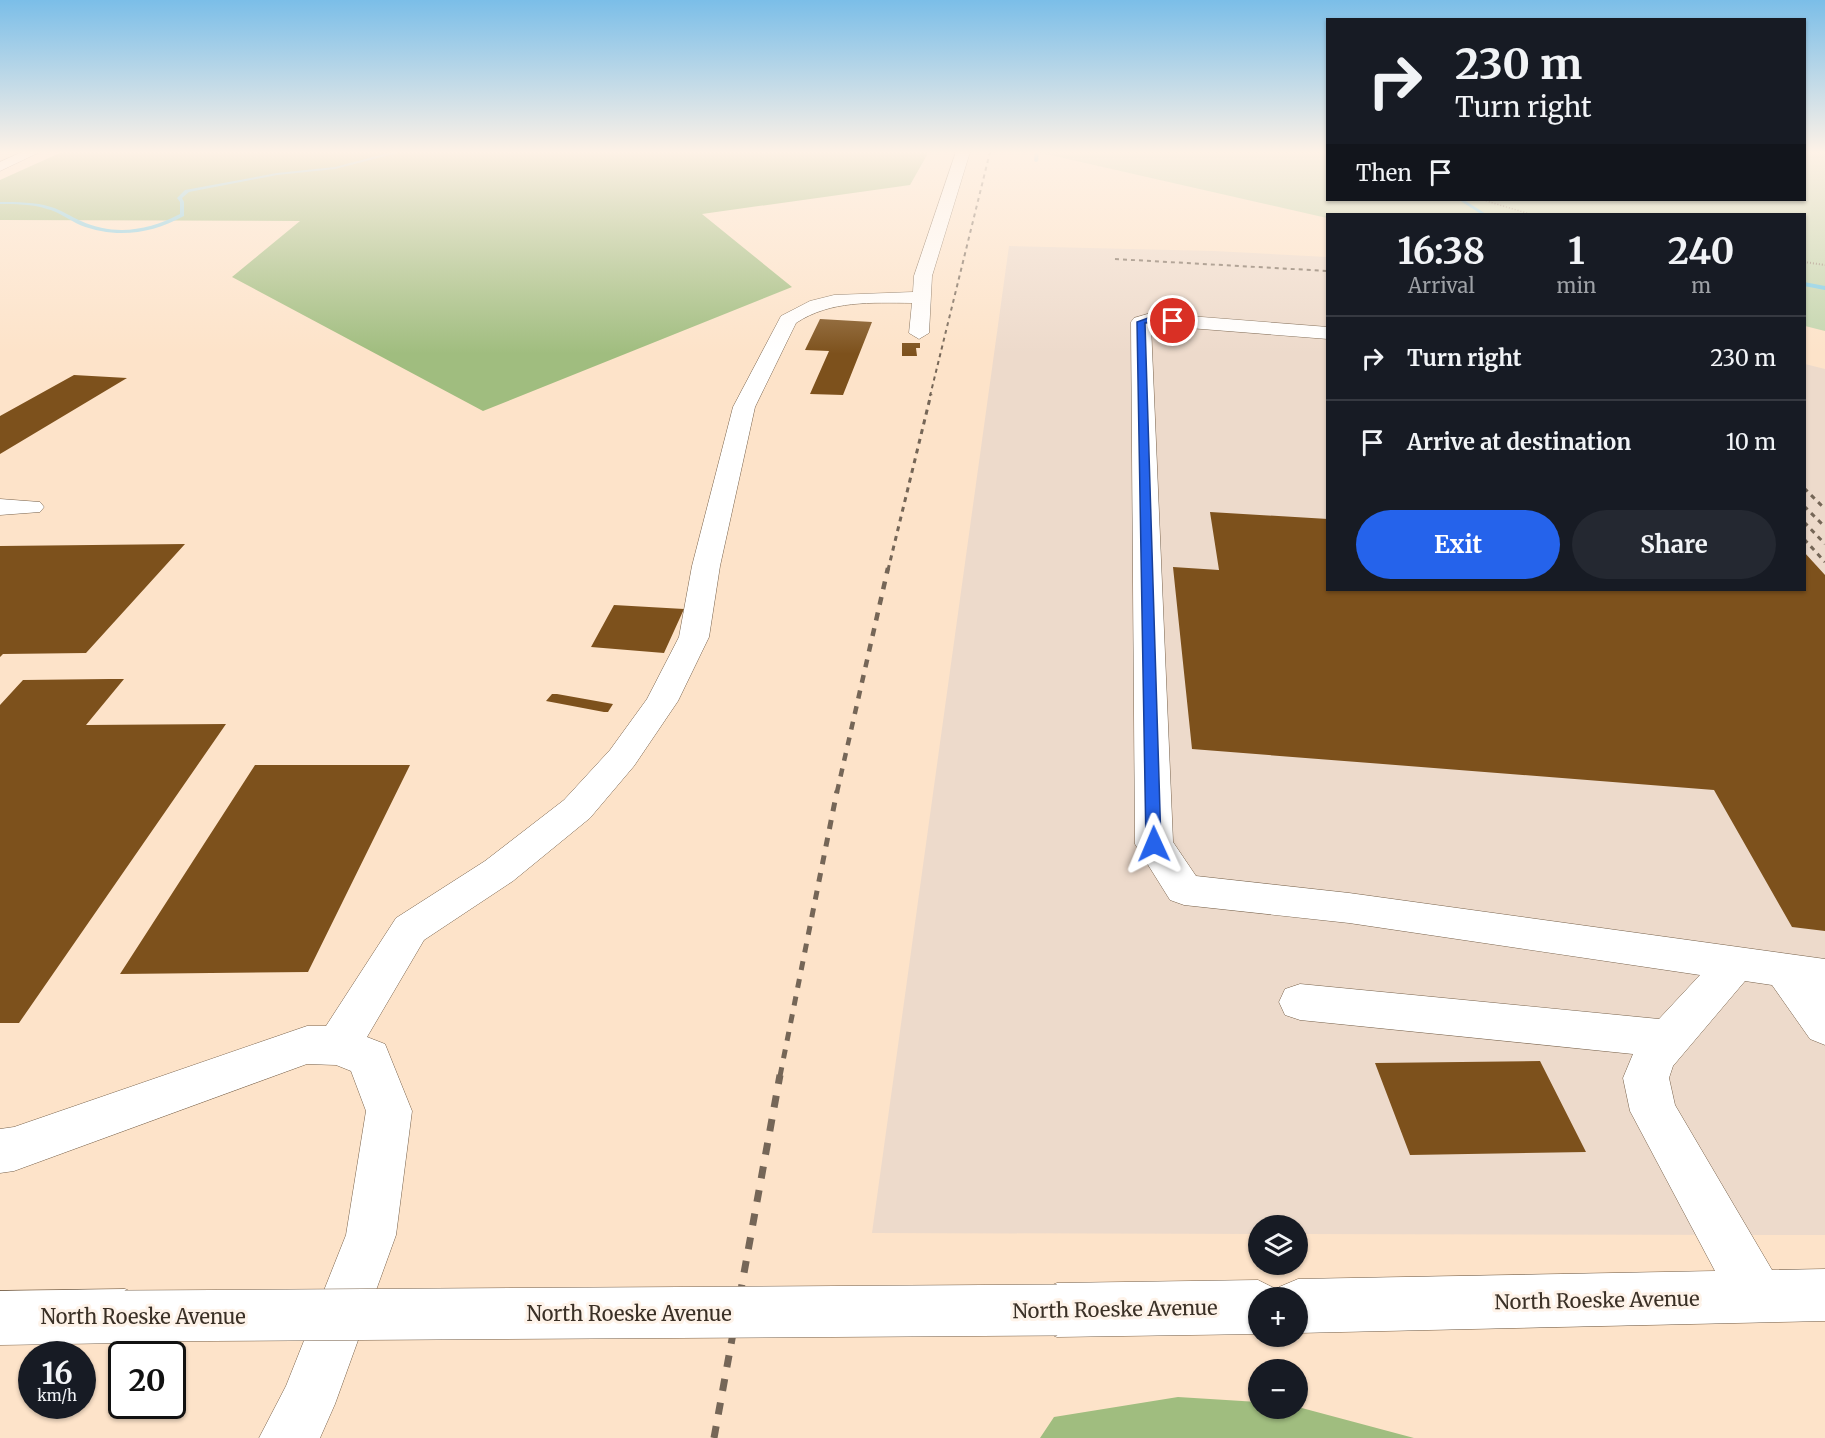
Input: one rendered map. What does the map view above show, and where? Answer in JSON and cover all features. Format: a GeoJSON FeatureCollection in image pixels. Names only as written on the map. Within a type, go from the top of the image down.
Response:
{"type":"FeatureCollection","features":[{"type":"Feature","properties":{"kind":"street"},"geometry":{"type":"LineString","coordinates":[[919,333],[923,276],[941,219]]}},
{"type":"Feature","properties":{"kind":"street"},"geometry":{"type":"LineString","coordinates":[[338,1046],[410,929],[499,871],[577,809],[622,758],[662,701],[694,637],[706,566],[744,407],[788,320],[797,312],[832,302],[921,297]]}},
{"type":"Feature","properties":{"kind":"street"},"geometry":{"type":"LineString","coordinates":[[1326,333],[1151,319],[1141,322],[1154,844],[1185,890],[1349,908],[1805,974],[1825,1026]]}},
{"type":"Feature","properties":{"kind":"street"},"geometry":{"type":"LineString","coordinates":[[0,507],[31,507]]}},
{"type":"Feature","properties":{"kind":"street"},"geometry":{"type":"LineString","coordinates":[[1736,963],[1654,1056],[1646,1078],[1653,1112],[1758,1297]]}},
{"type":"Feature","properties":{"kind":"street"},"geometry":{"type":"LineString","coordinates":[[1300,1002],[1669,1039]]}},
{"type":"Feature","properties":{"kind":"street"},"geometry":{"type":"LineString","coordinates":[[0,1151],[14,1149],[307,1045],[338,1046],[369,1058],[388,1111],[371,1234],[307,1404],[288,1438]]}},
{"type":"Feature","properties":{"kind":"street","name":"North Roeske Avenue"},"geometry":{"type":"LineString","coordinates":[[1308,1306],[1825,1295]]}},
{"type":"Feature","properties":{"kind":"street","name":"North Roeske Avenue"},"geometry":{"type":"LineString","coordinates":[[0,1318],[1248,1307]]}},
{"type":"Feature","properties":{"kind":"path"},"geometry":{"type":"LineString","coordinates":[[1806,262],[1825,265]]}},
{"type":"Feature","properties":{"kind":"shaded area"},"geometry":{"type":"Polygon","coordinates":[[[1009,246],[1214,251],[1326,257],[1326,591],[1806,591],[1806,364],[1825,369],[1825,1235],[1308,1234],[1308,1215],[1248,1215],[1248,1234],[872,1233],[1009,246]]]}},
{"type":"Feature","properties":{"kind":"green space"},"geometry":{"type":"Polygon","coordinates":[[[708,219],[792,287],[483,411],[232,277],[300,221],[0,220],[708,219]]]}},
{"type":"Feature","properties":{"kind":"green space"},"geometry":{"type":"Polygon","coordinates":[[[1806,219],[1825,219],[1825,331],[1806,326],[1806,219]]]}},
{"type":"Feature","properties":{"kind":"green space"},"geometry":{"type":"Polygon","coordinates":[[[1178,1397],[1248,1401],[1248,1419],[1308,1419],[1308,1410],[1414,1438],[1040,1438],[1054,1417],[1178,1397]]]}},
{"type":"Feature","properties":{"kind":"building"},"geometry":{"type":"Polygon","coordinates":[[[820,319],[872,322],[843,395],[810,394],[829,351],[805,350],[820,319]]]}},
{"type":"Feature","properties":{"kind":"building"},"geometry":{"type":"Polygon","coordinates":[[[902,343],[920,343],[920,348],[916,348],[917,356],[902,356],[902,343]]]}},
{"type":"Feature","properties":{"kind":"building"},"geometry":{"type":"Polygon","coordinates":[[[74,375],[127,378],[0,454],[0,416],[74,375]]]}},
{"type":"Feature","properties":{"kind":"building"},"geometry":{"type":"Polygon","coordinates":[[[1210,512],[1326,519],[1326,591],[1806,591],[1806,554],[1825,575],[1825,931],[1792,927],[1714,790],[1192,749],[1173,567],[1219,570],[1210,512]]]}},
{"type":"Feature","properties":{"kind":"building"},"geometry":{"type":"Polygon","coordinates":[[[185,544],[86,653],[3,654],[0,657],[0,546],[185,544]]]}},
{"type":"Feature","properties":{"kind":"building"},"geometry":{"type":"Polygon","coordinates":[[[614,605],[684,609],[664,653],[591,647],[614,605]]]}},
{"type":"Feature","properties":{"kind":"building"},"geometry":{"type":"Polygon","coordinates":[[[124,679],[86,725],[226,724],[19,1023],[0,1023],[0,705],[23,680],[124,679]]]}},
{"type":"Feature","properties":{"kind":"building"},"geometry":{"type":"Polygon","coordinates":[[[552,694],[613,704],[608,712],[604,712],[546,701],[552,694]]]}},
{"type":"Feature","properties":{"kind":"building"},"geometry":{"type":"Polygon","coordinates":[[[255,765],[410,765],[308,972],[120,974],[255,765]]]}},
{"type":"Feature","properties":{"kind":"building"},"geometry":{"type":"Polygon","coordinates":[[[1540,1061],[1586,1152],[1410,1155],[1375,1063],[1540,1061]]]}},
{"type":"Feature","properties":{"kind":"waterway"},"geometry":{"type":"LineString","coordinates":[[73,219],[93,228],[119,232],[145,230],[174,219]]}},
{"type":"Feature","properties":{"kind":"waterway"},"geometry":{"type":"LineString","coordinates":[[1806,284],[1825,288]]}},
{"type":"Feature","properties":{"kind":"railway"},"geometry":{"type":"LineString","coordinates":[[930,396],[973,219]]}},
{"type":"Feature","properties":{"kind":"railway"},"geometry":{"type":"LineString","coordinates":[[1115,259],[1326,271]]}},
{"type":"Feature","properties":{"kind":"railway"},"geometry":{"type":"LineString","coordinates":[[888,570],[931,394]]}},
{"type":"Feature","properties":{"kind":"railway"},"geometry":{"type":"LineString","coordinates":[[1806,490],[1825,509]]}},
{"type":"Feature","properties":{"kind":"railway"},"geometry":{"type":"LineString","coordinates":[[1806,508],[1825,527]]}},
{"type":"Feature","properties":{"kind":"railway"},"geometry":{"type":"LineString","coordinates":[[1806,524],[1825,544]]}},
{"type":"Feature","properties":{"kind":"railway"},"geometry":{"type":"LineString","coordinates":[[1806,541],[1825,562]]}},
{"type":"Feature","properties":{"kind":"railway"},"geometry":{"type":"LineString","coordinates":[[837,792],[888,568]]}},
{"type":"Feature","properties":{"kind":"railway"},"geometry":{"type":"LineString","coordinates":[[780,1076],[837,791]]}},
{"type":"Feature","properties":{"kind":"railway"},"geometry":{"type":"LineString","coordinates":[[714,1438],[780,1075]]}},
{"type":"Feature","properties":{"kind":"route"},"geometry":{"type":"LineString","coordinates":[[1154,844],[1141,322],[1151,319],[1173,321]]}}]}
